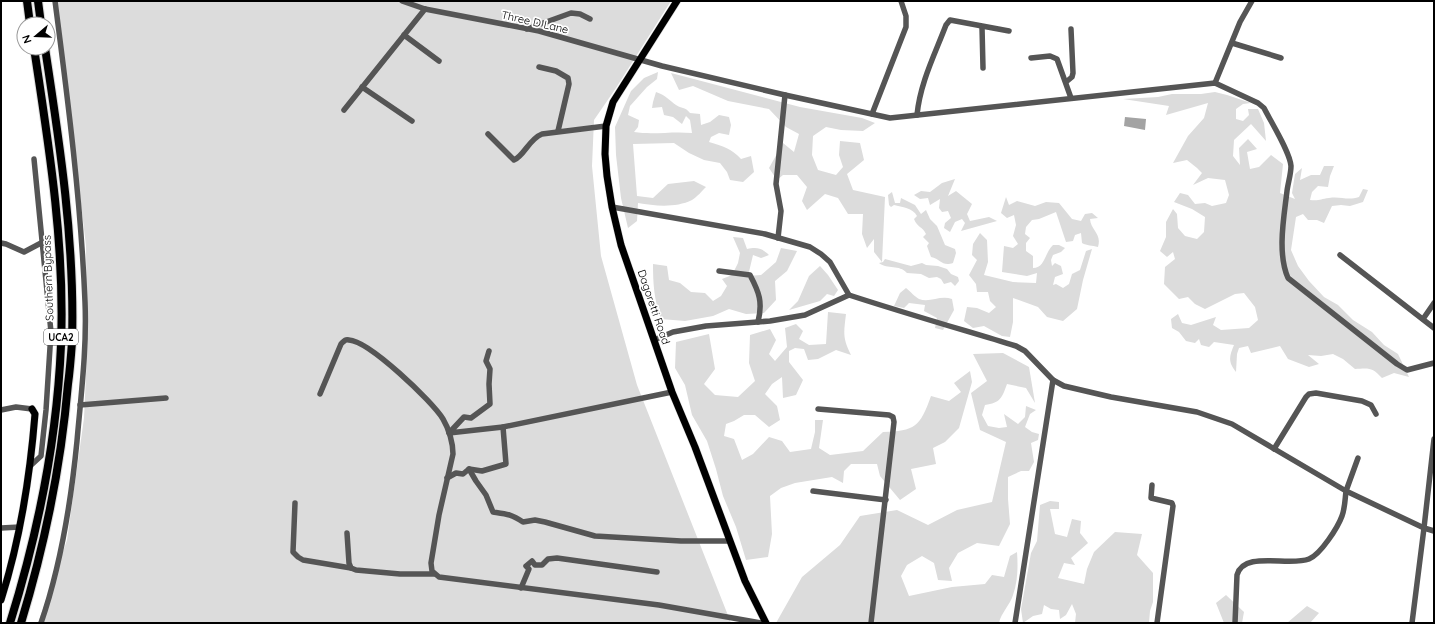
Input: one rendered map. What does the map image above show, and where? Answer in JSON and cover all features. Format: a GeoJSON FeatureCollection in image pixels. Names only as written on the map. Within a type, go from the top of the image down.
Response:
{"type":"FeatureCollection","features":[{"type":"Feature","properties":{"kind":"highway"},"geometry":{"type":"LineString","coordinates":[[27,1],[29,16]]}},
{"type":"Feature","properties":{"kind":"highway"},"geometry":{"type":"LineString","coordinates":[[38,1],[40,16]]}},
{"type":"Feature","properties":{"kind":"highway","name":"Southern Bypass"},"geometry":{"type":"LineString","coordinates":[[10,623],[21,588],[47,477],[57,405],[61,344],[60,265],[55,203],[35,56]]}},
{"type":"Feature","properties":{"kind":"highway","name":"Southern Bypass"},"geometry":{"type":"LineString","coordinates":[[21,623],[46,535],[57,475],[66,408],[72,342],[71,266],[66,197],[46,56]]}},
{"type":"Feature","properties":{"kind":"main road","name":"Dagoretti Road"},"geometry":{"type":"LineString","coordinates":[[677,1],[613,102],[606,126],[605,154],[612,207],[621,245],[672,392],[695,447],[745,581],[766,623]]}},
{"type":"Feature","properties":{"kind":"main road"},"geometry":{"type":"LineString","coordinates":[[1,600],[20,527],[35,414],[32,409]]}},
{"type":"Feature","properties":{"kind":"street"},"geometry":{"type":"LineString","coordinates":[[41,623],[52,585],[73,485],[80,405],[85,303],[75,172],[55,1]]}},
{"type":"Feature","properties":{"kind":"street","name":"Three D Lane"},"geometry":{"type":"LineString","coordinates":[[402,1],[425,9],[527,29],[662,66],[890,118],[1215,83]]}},
{"type":"Feature","properties":{"kind":"street"},"geometry":{"type":"LineString","coordinates":[[872,114],[906,27],[906,16],[901,1]]}},
{"type":"Feature","properties":{"kind":"street"},"geometry":{"type":"LineString","coordinates":[[1252,1],[1240,22],[1215,83],[1264,108],[1288,156],[1291,166],[1285,205],[1282,248],[1284,269],[1288,278],[1397,364],[1407,370],[1434,363]]}},
{"type":"Feature","properties":{"kind":"street"},"geometry":{"type":"LineString","coordinates":[[344,110],[425,9]]}},
{"type":"Feature","properties":{"kind":"street"},"geometry":{"type":"LineString","coordinates":[[527,29],[571,14],[580,14],[590,19]]}},
{"type":"Feature","properties":{"kind":"street"},"geometry":{"type":"LineString","coordinates":[[917,115],[918,101],[922,88],[946,25],[950,20],[1009,31]]}},
{"type":"Feature","properties":{"kind":"street"},"geometry":{"type":"LineString","coordinates":[[982,27],[983,68]]}},
{"type":"Feature","properties":{"kind":"street"},"geometry":{"type":"LineString","coordinates":[[1066,82],[1072,77],[1073,73],[1071,29]]}},
{"type":"Feature","properties":{"kind":"street"},"geometry":{"type":"LineString","coordinates":[[404,35],[439,61]]}},
{"type":"Feature","properties":{"kind":"street"},"geometry":{"type":"LineString","coordinates":[[1232,43],[1282,58]]}},
{"type":"Feature","properties":{"kind":"street"},"geometry":{"type":"LineString","coordinates":[[1031,58],[1055,57],[1059,62],[1071,98]]}},
{"type":"Feature","properties":{"kind":"street"},"geometry":{"type":"LineString","coordinates":[[540,67],[564,74],[568,78],[569,84],[558,131]]}},
{"type":"Feature","properties":{"kind":"street"},"geometry":{"type":"LineString","coordinates":[[362,87],[412,121]]}},
{"type":"Feature","properties":{"kind":"street"},"geometry":{"type":"LineString","coordinates":[[778,238],[781,211],[776,184],[785,95]]}},
{"type":"Feature","properties":{"kind":"street"},"geometry":{"type":"LineString","coordinates":[[488,134],[514,160],[519,157],[537,136],[558,131],[606,126]]}},
{"type":"Feature","properties":{"kind":"street"},"geometry":{"type":"LineString","coordinates":[[29,467],[40,456],[46,410],[51,332],[41,243],[34,159]]}},
{"type":"Feature","properties":{"kind":"street"},"geometry":{"type":"LineString","coordinates":[[612,207],[758,233],[810,247],[830,262],[849,295],[892,310],[914,315],[1016,346],[1025,351],[1053,380],[1064,386],[1111,397],[1197,412],[1232,424],[1346,491],[1424,528],[1434,531]]}},
{"type":"Feature","properties":{"kind":"street"},"geometry":{"type":"LineString","coordinates":[[1,243],[24,252],[41,243]]}},
{"type":"Feature","properties":{"kind":"street"},"geometry":{"type":"LineString","coordinates":[[1340,255],[1434,328]]}},
{"type":"Feature","properties":{"kind":"street"},"geometry":{"type":"LineString","coordinates":[[719,271],[750,275],[758,289],[761,310],[758,322]]}},
{"type":"Feature","properties":{"kind":"street"},"geometry":{"type":"LineString","coordinates":[[654,340],[673,332],[706,326],[758,322],[805,315],[849,295]]}},
{"type":"Feature","properties":{"kind":"street"},"geometry":{"type":"LineString","coordinates":[[1423,319],[1434,303]]}},
{"type":"Feature","properties":{"kind":"street"},"geometry":{"type":"LineString","coordinates":[[320,394],[341,344],[345,340],[350,339],[360,343],[387,363],[405,379],[443,419],[449,433],[453,454],[439,515],[431,563],[434,574],[439,578],[659,605],[761,623]]}},
{"type":"Feature","properties":{"kind":"street"},"geometry":{"type":"LineString","coordinates":[[449,433],[464,417],[471,418],[490,404],[490,369],[486,361],[489,351]]}},
{"type":"Feature","properties":{"kind":"street"},"geometry":{"type":"LineString","coordinates":[[1016,623],[1053,380]]}},
{"type":"Feature","properties":{"kind":"street"},"geometry":{"type":"LineString","coordinates":[[449,433],[503,427],[672,392]]}},
{"type":"Feature","properties":{"kind":"street"},"geometry":{"type":"LineString","coordinates":[[1274,449],[1309,394],[1316,393],[1362,401],[1371,405],[1376,414]]}},
{"type":"Feature","properties":{"kind":"street"},"geometry":{"type":"LineString","coordinates":[[80,405],[166,398]]}},
{"type":"Feature","properties":{"kind":"street"},"geometry":{"type":"LineString","coordinates":[[1,410],[16,407],[32,409]]}},
{"type":"Feature","properties":{"kind":"street"},"geometry":{"type":"LineString","coordinates":[[818,409],[889,415],[892,417],[894,427],[871,623]]}},
{"type":"Feature","properties":{"kind":"street"},"geometry":{"type":"LineString","coordinates":[[447,478],[456,473],[463,474],[469,469],[482,471],[506,464],[503,427]]}},
{"type":"Feature","properties":{"kind":"street"},"geometry":{"type":"LineString","coordinates":[[1412,623],[1434,439]]}},
{"type":"Feature","properties":{"kind":"street"},"geometry":{"type":"LineString","coordinates":[[1236,623],[1238,570],[1242,566],[1254,561],[1293,562],[1311,558],[1317,554],[1328,540],[1342,515],[1346,491],[1358,458]]}},
{"type":"Feature","properties":{"kind":"street"},"geometry":{"type":"LineString","coordinates":[[469,469],[486,495],[493,512],[510,514],[523,522],[535,520],[595,536],[681,541],[730,541]]}},
{"type":"Feature","properties":{"kind":"street"},"geometry":{"type":"LineString","coordinates":[[1152,485],[1151,498],[1172,503],[1173,506],[1157,623]]}},
{"type":"Feature","properties":{"kind":"street"},"geometry":{"type":"LineString","coordinates":[[813,491],[886,500]]}},
{"type":"Feature","properties":{"kind":"street"},"geometry":{"type":"LineString","coordinates":[[295,503],[293,552],[303,560],[356,570],[400,574],[434,574]]}},
{"type":"Feature","properties":{"kind":"street"},"geometry":{"type":"LineString","coordinates":[[1,528],[20,527]]}},
{"type":"Feature","properties":{"kind":"street"},"geometry":{"type":"LineString","coordinates":[[347,533],[349,563],[351,568]]}},
{"type":"Feature","properties":{"kind":"street"},"geometry":{"type":"LineString","coordinates":[[521,588],[528,569],[526,566],[532,561],[535,565],[542,565],[548,559],[557,558],[657,572]]}},
{"type":"Feature","properties":{"kind":"shaded area"},"geometry":{"type":"Polygon","coordinates":[[[57,1],[671,1],[594,120],[592,166],[601,256],[637,385],[731,623],[38,623],[67,540],[84,418],[87,353],[86,246],[57,1]]]}},
{"type":"Feature","properties":{"kind":"shaded area"},"geometry":{"type":"Polygon","coordinates":[[[658,72],[657,79],[647,87],[630,106],[628,115],[639,120],[638,127],[634,132],[692,133],[690,120],[686,116],[682,124],[673,117],[664,115],[662,107],[652,108],[656,92],[678,106],[686,109],[690,113],[700,114],[701,125],[710,122],[719,115],[729,117],[731,125],[729,135],[719,133],[711,137],[709,142],[727,148],[741,159],[751,156],[754,172],[743,182],[730,180],[727,172],[720,163],[704,160],[689,153],[674,143],[633,144],[637,196],[653,198],[668,184],[694,181],[706,187],[698,196],[686,203],[658,205],[638,203],[637,221],[628,228],[621,198],[616,155],[615,127],[631,91],[644,78],[658,72]]]}},
{"type":"Feature","properties":{"kind":"shaded area"},"geometry":{"type":"Polygon","coordinates":[[[671,73],[800,107],[862,118],[875,123],[863,131],[841,130],[826,127],[813,136],[812,155],[818,170],[836,175],[843,167],[839,155],[840,141],[860,143],[864,160],[847,174],[853,190],[885,197],[882,262],[874,252],[874,239],[867,248],[862,234],[863,214],[848,214],[838,198],[825,194],[807,210],[802,201],[807,187],[797,175],[783,175],[777,180],[769,168],[783,143],[794,152],[799,134],[786,127],[769,109],[728,101],[693,86],[679,90],[671,73]]]}},
{"type":"Feature","properties":{"kind":"shaded area"},"geometry":{"type":"Polygon","coordinates":[[[1215,92],[1251,103],[1243,104],[1236,109],[1236,119],[1243,121],[1249,115],[1248,109],[1258,109],[1264,123],[1266,141],[1251,124],[1234,140],[1233,156],[1240,165],[1239,148],[1248,139],[1257,149],[1247,152],[1250,169],[1259,167],[1271,155],[1283,164],[1280,193],[1295,199],[1292,193],[1295,174],[1302,168],[1300,180],[1311,175],[1320,175],[1324,166],[1334,166],[1328,187],[1318,186],[1312,192],[1310,200],[1326,198],[1355,198],[1359,197],[1363,189],[1368,190],[1363,202],[1350,206],[1332,206],[1324,223],[1317,220],[1308,220],[1303,214],[1296,217],[1291,250],[1298,266],[1309,281],[1324,297],[1338,305],[1353,320],[1372,332],[1384,345],[1398,354],[1409,377],[1394,373],[1382,378],[1370,369],[1355,369],[1343,359],[1333,354],[1321,356],[1308,355],[1319,364],[1309,367],[1288,359],[1280,346],[1251,353],[1248,346],[1239,348],[1237,354],[1236,372],[1230,359],[1234,345],[1214,342],[1209,347],[1201,345],[1199,339],[1195,343],[1186,341],[1179,332],[1172,328],[1171,319],[1178,314],[1182,323],[1191,325],[1216,317],[1213,325],[1221,330],[1249,328],[1258,320],[1255,307],[1244,293],[1235,294],[1205,309],[1195,304],[1188,297],[1179,299],[1164,284],[1165,267],[1175,259],[1173,252],[1167,257],[1160,251],[1166,237],[1166,222],[1173,209],[1177,214],[1178,228],[1185,236],[1197,239],[1204,232],[1205,217],[1192,209],[1174,202],[1180,193],[1188,195],[1195,204],[1205,203],[1212,206],[1226,203],[1229,195],[1225,180],[1208,178],[1193,185],[1202,173],[1187,160],[1173,163],[1188,136],[1204,118],[1208,103],[1166,115],[1169,106],[1123,99],[1158,97],[1172,94],[1201,94],[1215,92]]]}},
{"type":"Feature","properties":{"kind":"shaded area"},"geometry":{"type":"Polygon","coordinates":[[[1125,117],[1146,119],[1145,130],[1124,126],[1125,117]]]}},
{"type":"Feature","properties":{"kind":"shaded area"},"geometry":{"type":"Polygon","coordinates":[[[955,179],[948,196],[956,191],[972,204],[967,214],[970,221],[989,217],[997,221],[961,231],[965,223],[962,219],[955,222],[950,232],[944,228],[945,223],[951,218],[948,211],[942,212],[939,208],[940,199],[930,205],[928,198],[920,199],[914,195],[921,191],[930,192],[942,183],[955,179]]]}},
{"type":"Feature","properties":{"kind":"shaded area"},"geometry":{"type":"Polygon","coordinates":[[[892,192],[895,203],[900,203],[901,198],[915,205],[921,214],[926,210],[930,219],[937,226],[945,245],[955,249],[956,253],[953,263],[946,264],[931,257],[927,246],[929,243],[923,237],[926,234],[915,222],[914,219],[917,216],[915,213],[907,208],[894,205],[891,207],[889,205],[888,195],[892,192]]]}},
{"type":"Feature","properties":{"kind":"shaded area"},"geometry":{"type":"Polygon","coordinates":[[[1006,197],[1009,205],[1017,201],[1035,206],[1046,202],[1059,203],[1072,219],[1081,221],[1085,214],[1092,213],[1098,218],[1090,219],[1099,238],[1098,247],[1082,243],[1081,233],[1075,235],[1073,241],[1066,242],[1056,212],[1039,219],[1032,220],[1026,227],[1025,234],[1030,238],[1026,243],[1026,251],[1033,256],[1033,268],[1040,266],[1053,245],[1059,245],[1065,248],[1061,252],[1053,255],[1051,260],[1052,266],[1055,263],[1061,266],[1063,274],[1055,277],[1053,285],[1056,284],[1063,288],[1069,284],[1072,274],[1080,270],[1086,251],[1092,249],[1083,280],[1077,309],[1063,321],[1047,317],[1038,307],[1013,298],[1013,322],[1010,337],[1002,336],[984,326],[973,328],[964,321],[967,307],[977,308],[989,313],[996,307],[990,301],[988,292],[977,292],[976,284],[969,275],[977,260],[972,255],[973,244],[980,233],[987,240],[988,262],[984,275],[1013,282],[1036,283],[1037,273],[1027,276],[1002,272],[1004,246],[1013,248],[1018,244],[1013,236],[1016,225],[1014,215],[1007,218],[1001,213],[1006,197]]]}},
{"type":"Feature","properties":{"kind":"shaded area"},"geometry":{"type":"Polygon","coordinates":[[[733,237],[743,238],[747,249],[759,249],[769,255],[761,258],[753,255],[748,276],[761,275],[776,262],[781,248],[797,251],[787,271],[775,281],[776,300],[764,313],[746,314],[729,309],[713,316],[685,321],[661,319],[654,292],[653,264],[667,266],[669,280],[680,283],[691,292],[705,293],[713,301],[721,296],[727,286],[722,279],[732,275],[738,263],[740,253],[733,237]]]}},
{"type":"Feature","properties":{"kind":"shaded area"},"geometry":{"type":"Polygon","coordinates":[[[885,259],[911,266],[922,263],[926,265],[938,266],[947,269],[951,274],[958,277],[959,281],[955,286],[951,282],[944,284],[941,279],[937,277],[929,278],[921,274],[907,273],[904,270],[879,263],[883,262],[885,259]]]}},
{"type":"Feature","properties":{"kind":"shaded area"},"geometry":{"type":"Polygon","coordinates":[[[820,266],[838,290],[834,296],[827,294],[820,301],[789,310],[798,301],[809,276],[820,266]]]}},
{"type":"Feature","properties":{"kind":"shaded area"},"geometry":{"type":"Polygon","coordinates":[[[906,288],[917,298],[923,300],[943,298],[952,299],[954,310],[943,330],[935,328],[937,318],[924,311],[925,305],[909,303],[904,308],[894,306],[900,293],[906,288]]]}},
{"type":"Feature","properties":{"kind":"shaded area"},"geometry":{"type":"Polygon","coordinates":[[[828,312],[846,314],[844,334],[846,344],[851,355],[836,350],[818,359],[808,360],[804,349],[795,348],[789,351],[789,362],[803,380],[796,395],[783,398],[782,377],[772,384],[765,394],[777,406],[780,420],[769,427],[755,415],[744,415],[726,424],[724,436],[734,439],[742,460],[753,454],[769,437],[782,441],[790,452],[811,449],[815,432],[815,420],[823,420],[819,448],[830,455],[863,451],[883,432],[902,430],[915,425],[923,415],[931,396],[949,401],[961,392],[954,383],[970,371],[972,382],[959,428],[945,442],[933,448],[936,464],[911,469],[916,489],[900,500],[880,476],[877,464],[851,464],[844,471],[843,483],[832,477],[795,483],[781,488],[770,496],[772,534],[768,557],[746,560],[736,527],[723,496],[707,441],[692,415],[685,385],[675,368],[676,342],[709,334],[715,369],[704,384],[715,395],[738,397],[755,381],[749,363],[750,335],[770,329],[776,340],[769,354],[775,361],[787,347],[785,328],[796,324],[803,331],[799,339],[809,345],[826,344],[828,312]]]}},
{"type":"Feature","properties":{"kind":"shaded area"},"geometry":{"type":"Polygon","coordinates":[[[1003,353],[1029,367],[1035,403],[1026,388],[1007,384],[1000,399],[994,403],[985,405],[982,415],[988,426],[999,428],[1007,427],[1004,414],[1018,424],[1025,417],[1026,406],[1036,410],[1030,414],[1025,427],[1032,432],[1039,434],[1038,440],[1031,443],[1034,462],[1029,471],[1021,471],[1008,477],[1010,524],[999,546],[977,543],[958,553],[949,568],[952,581],[938,580],[934,563],[922,556],[907,565],[901,576],[909,596],[952,587],[985,584],[992,575],[1004,577],[1010,556],[1017,552],[1018,563],[1015,590],[1012,599],[999,623],[776,623],[802,577],[840,545],[860,516],[897,510],[928,525],[957,510],[992,502],[1006,442],[980,430],[971,393],[987,381],[973,354],[1003,353]]]}},
{"type":"Feature","properties":{"kind":"shaded area"},"geometry":{"type":"Polygon","coordinates":[[[1050,501],[1059,502],[1059,509],[1050,509],[1055,534],[1067,537],[1072,519],[1081,521],[1080,533],[1088,543],[1071,558],[1075,565],[1064,563],[1058,578],[1084,584],[1087,569],[1094,552],[1115,532],[1142,534],[1137,555],[1153,573],[1153,602],[1150,611],[1149,623],[1075,623],[1076,614],[1072,604],[1066,615],[1060,619],[1059,610],[1051,609],[1044,605],[1042,614],[1033,616],[1023,623],[1021,609],[1031,553],[1037,541],[1040,505],[1050,501]]]}},
{"type":"Feature","properties":{"kind":"shaded area"},"geometry":{"type":"Polygon","coordinates":[[[1226,595],[1244,612],[1242,623],[1224,623],[1216,603],[1226,595]]]}},
{"type":"Feature","properties":{"kind":"shaded area"},"geometry":{"type":"Polygon","coordinates":[[[1307,606],[1319,613],[1310,623],[1287,623],[1307,606]]]}}]}
